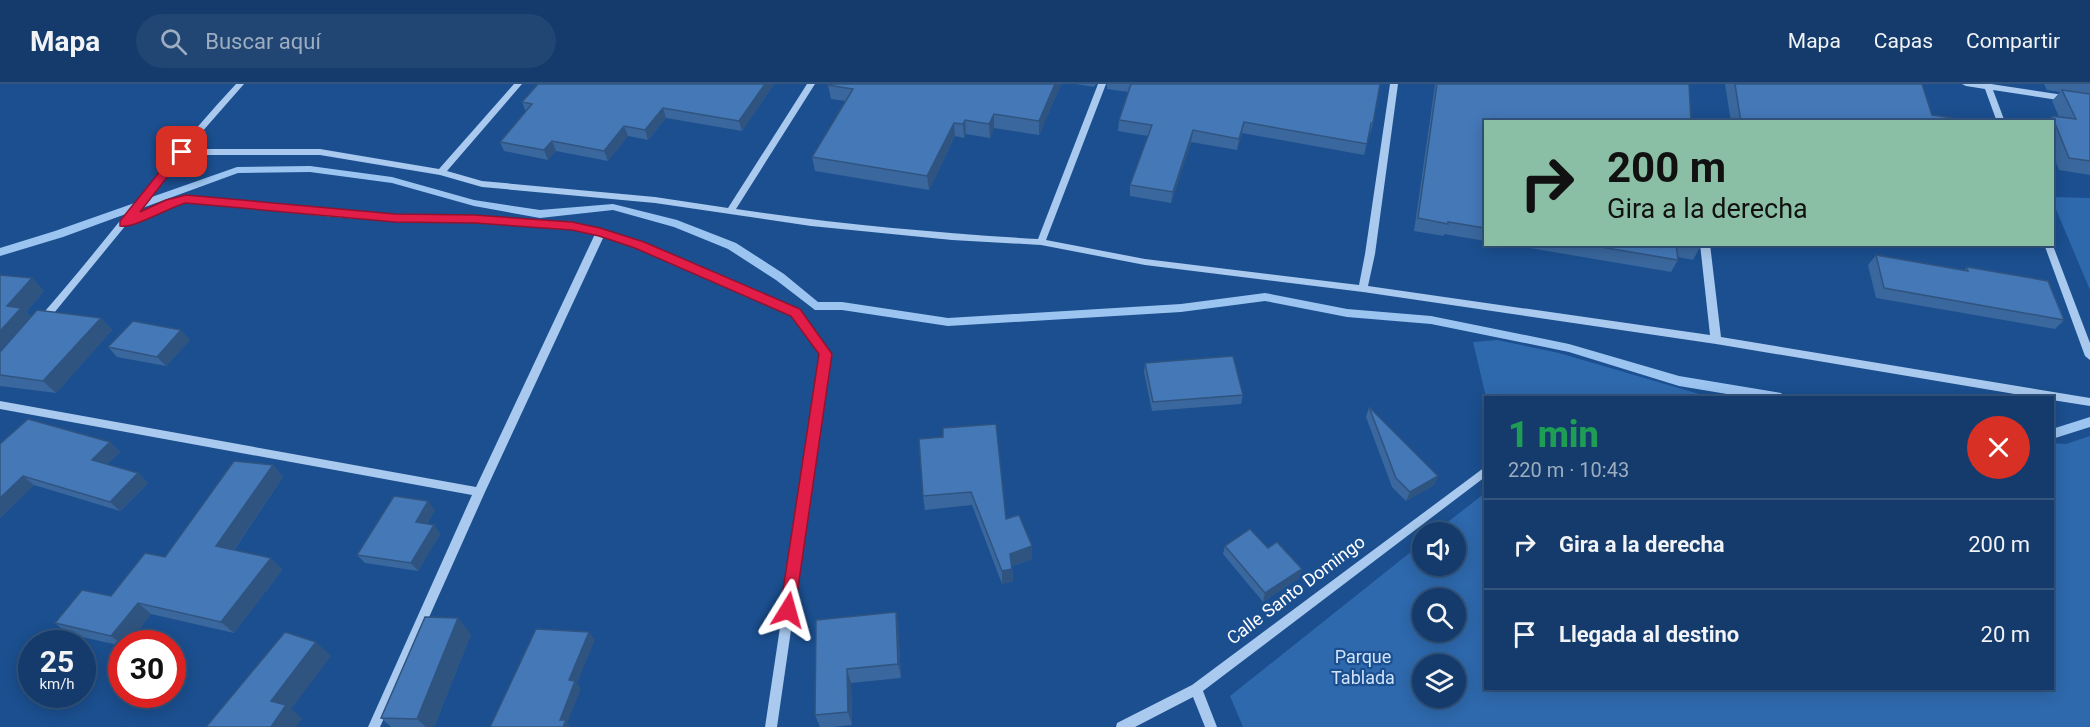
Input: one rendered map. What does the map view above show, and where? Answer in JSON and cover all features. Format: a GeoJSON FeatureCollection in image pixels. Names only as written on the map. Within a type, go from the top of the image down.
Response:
{"type":"FeatureCollection","features":[{"type":"Feature","properties":{"kind":"street"},"geometry":{"type":"LineString","coordinates":[[38,326],[81,277],[157,179],[240,84]]}},
{"type":"Feature","properties":{"kind":"street"},"geometry":{"type":"LineString","coordinates":[[441,172],[518,84]]}},
{"type":"Feature","properties":{"kind":"street"},"geometry":{"type":"LineString","coordinates":[[730,212],[811,84]]}},
{"type":"Feature","properties":{"kind":"street"},"geometry":{"type":"LineString","coordinates":[[1041,242],[1102,84]]}},
{"type":"Feature","properties":{"kind":"street"},"geometry":{"type":"LineString","coordinates":[[1362,289],[1370,254],[1394,84]]}},
{"type":"Feature","properties":{"kind":"street"},"geometry":{"type":"LineString","coordinates":[[1966,84],[1988,85],[2090,102]]}},
{"type":"Feature","properties":{"kind":"street"},"geometry":{"type":"LineString","coordinates":[[1988,85],[2000,120]]}},
{"type":"Feature","properties":{"kind":"street"},"geometry":{"type":"LineString","coordinates":[[182,152],[320,152],[441,172],[482,184],[655,200],[811,224],[941,236],[1041,242],[1145,262],[1362,289],[1716,340],[2054,396]]}},
{"type":"Feature","properties":{"kind":"street"},"geometry":{"type":"LineString","coordinates":[[126,220],[186,199],[395,218],[475,219],[572,226],[600,232],[639,245],[795,312],[826,354],[771,727]]}},
{"type":"Feature","properties":{"kind":"street"},"geometry":{"type":"LineString","coordinates":[[374,727],[479,492],[600,232]]}},
{"type":"Feature","properties":{"kind":"street"},"geometry":{"type":"LineString","coordinates":[[1705,246],[1716,340]]}},
{"type":"Feature","properties":{"kind":"street"},"geometry":{"type":"LineString","coordinates":[[2049,246],[2090,356]]}},
{"type":"Feature","properties":{"kind":"street"},"geometry":{"type":"LineString","coordinates":[[2054,396],[2090,402]]}},
{"type":"Feature","properties":{"kind":"street"},"geometry":{"type":"LineString","coordinates":[[0,405],[479,492]]}},
{"type":"Feature","properties":{"kind":"street","name":"Calle Santo Domingo"},"geometry":{"type":"LineString","coordinates":[[1122,727],[1196,688],[1484,472]]}},
{"type":"Feature","properties":{"kind":"street"},"geometry":{"type":"LineString","coordinates":[[1196,688],[1211,727]]}},
{"type":"Feature","properties":{"kind":"green space"},"geometry":{"type":"Polygon","coordinates":[[[2054,197],[2090,198],[2090,290],[2054,205],[2054,197]]]}},
{"type":"Feature","properties":{"kind":"green space"},"geometry":{"type":"Polygon","coordinates":[[[1497,340],[1559,353],[1706,396],[1486,396],[1473,342],[1497,340]]]}},
{"type":"Feature","properties":{"kind":"green space","name":"Parque Tablada"},"geometry":{"type":"Polygon","coordinates":[[[2090,436],[2090,727],[1243,727],[1230,696],[1412,551],[1412,576],[1466,576],[1466,522],[1448,522],[1484,494],[1484,690],[2054,690],[2054,443],[2066,444],[2090,436]]]}},
{"type":"Feature","properties":{"kind":"building"},"geometry":{"type":"Polygon","coordinates":[[[538,84],[765,84],[739,121],[663,108],[645,130],[624,126],[604,151],[552,141],[544,150],[500,142],[532,104],[522,102],[538,84]]]}},
{"type":"Feature","properties":{"kind":"building"},"geometry":{"type":"Polygon","coordinates":[[[829,84],[1055,84],[1039,121],[994,114],[989,124],[965,120],[963,124],[954,123],[927,176],[812,157],[853,89],[829,84]]]}},
{"type":"Feature","properties":{"kind":"building"},"geometry":{"type":"Polygon","coordinates":[[[1131,84],[1380,84],[1367,144],[1244,122],[1239,139],[1193,130],[1173,192],[1130,185],[1152,125],[1119,120],[1131,84]]]}},
{"type":"Feature","properties":{"kind":"building"},"geometry":{"type":"Polygon","coordinates":[[[1437,84],[1689,84],[1691,120],[1484,120],[1484,228],[1418,218],[1437,84]]]}},
{"type":"Feature","properties":{"kind":"building"},"geometry":{"type":"Polygon","coordinates":[[[1735,84],[1922,84],[1932,115],[1953,118],[1954,120],[1741,120],[1735,84]]]}},
{"type":"Feature","properties":{"kind":"building"},"geometry":{"type":"Polygon","coordinates":[[[2062,90],[2090,94],[2090,161],[2069,158],[2052,116],[2076,119],[2062,90]]]}},
{"type":"Feature","properties":{"kind":"building"},"geometry":{"type":"Polygon","coordinates":[[[1595,246],[1676,246],[1678,260],[1595,246]]]}},
{"type":"Feature","properties":{"kind":"building"},"geometry":{"type":"Polygon","coordinates":[[[1876,255],[1968,271],[1967,267],[2048,281],[2064,320],[1884,288],[1876,255]]]}},
{"type":"Feature","properties":{"kind":"building"},"geometry":{"type":"Polygon","coordinates":[[[0,275],[32,278],[7,306],[21,308],[0,331],[0,275]]]}},
{"type":"Feature","properties":{"kind":"building"},"geometry":{"type":"Polygon","coordinates":[[[37,310],[101,318],[43,381],[0,375],[0,352],[37,310]]]}},
{"type":"Feature","properties":{"kind":"building"},"geometry":{"type":"Polygon","coordinates":[[[133,321],[181,330],[157,357],[108,347],[133,321]]]}},
{"type":"Feature","properties":{"kind":"building"},"geometry":{"type":"Polygon","coordinates":[[[1233,356],[1243,395],[1153,402],[1145,363],[1233,356]]]}},
{"type":"Feature","properties":{"kind":"building"},"geometry":{"type":"Polygon","coordinates":[[[1369,407],[1438,476],[1410,492],[1396,478],[1369,407]]]}},
{"type":"Feature","properties":{"kind":"building"},"geometry":{"type":"Polygon","coordinates":[[[28,419],[110,442],[92,460],[138,473],[110,502],[23,476],[0,498],[0,444],[28,419]]]}},
{"type":"Feature","properties":{"kind":"building"},"geometry":{"type":"Polygon","coordinates":[[[996,424],[1006,519],[1019,515],[1032,546],[1010,554],[1012,569],[1002,571],[971,492],[923,496],[919,439],[943,437],[943,428],[996,424]]]}},
{"type":"Feature","properties":{"kind":"building"},"geometry":{"type":"Polygon","coordinates":[[[234,461],[273,465],[216,546],[271,558],[221,622],[138,603],[116,630],[108,630],[108,635],[96,633],[96,630],[85,630],[55,623],[82,590],[111,596],[145,553],[165,557],[234,461]]]}},
{"type":"Feature","properties":{"kind":"building"},"geometry":{"type":"Polygon","coordinates":[[[394,496],[428,501],[416,522],[434,525],[411,563],[357,555],[394,496]]]}},
{"type":"Feature","properties":{"kind":"building"},"geometry":{"type":"Polygon","coordinates":[[[1250,529],[1268,548],[1277,542],[1302,569],[1265,593],[1225,546],[1250,529]]]}},
{"type":"Feature","properties":{"kind":"building"},"geometry":{"type":"Polygon","coordinates":[[[896,612],[898,664],[847,669],[848,712],[815,715],[816,620],[896,612]]]}},
{"type":"Feature","properties":{"kind":"building"},"geometry":{"type":"Polygon","coordinates":[[[425,617],[458,618],[417,719],[381,718],[425,617]]]}},
{"type":"Feature","properties":{"kind":"building"},"geometry":{"type":"Polygon","coordinates":[[[536,629],[589,632],[569,680],[575,681],[560,720],[566,720],[563,727],[490,727],[536,629]]]}},
{"type":"Feature","properties":{"kind":"building"},"geometry":{"type":"Polygon","coordinates":[[[285,632],[316,642],[271,701],[286,705],[271,727],[206,727],[285,632]]]}},
{"type":"Feature","properties":{"kind":"waterway"},"geometry":{"type":"LineString","coordinates":[[0,252],[59,234],[237,170],[310,169],[392,180],[474,203],[540,214],[613,207],[677,224],[732,246],[780,277],[815,306],[842,306],[948,322],[1181,308],[1265,297],[1347,313],[1431,320],[1569,348],[1679,381],[1769,396]]}},
{"type":"Feature","properties":{"kind":"waterway"},"geometry":{"type":"LineString","coordinates":[[2054,433],[2090,422]]}},
{"type":"Feature","properties":{"kind":"route"},"geometry":{"type":"LineString","coordinates":[[182,152],[157,179],[124,224],[170,203],[186,199],[395,218],[475,219],[572,226],[600,232],[639,245],[795,312],[826,354],[788,610]]}}]}
